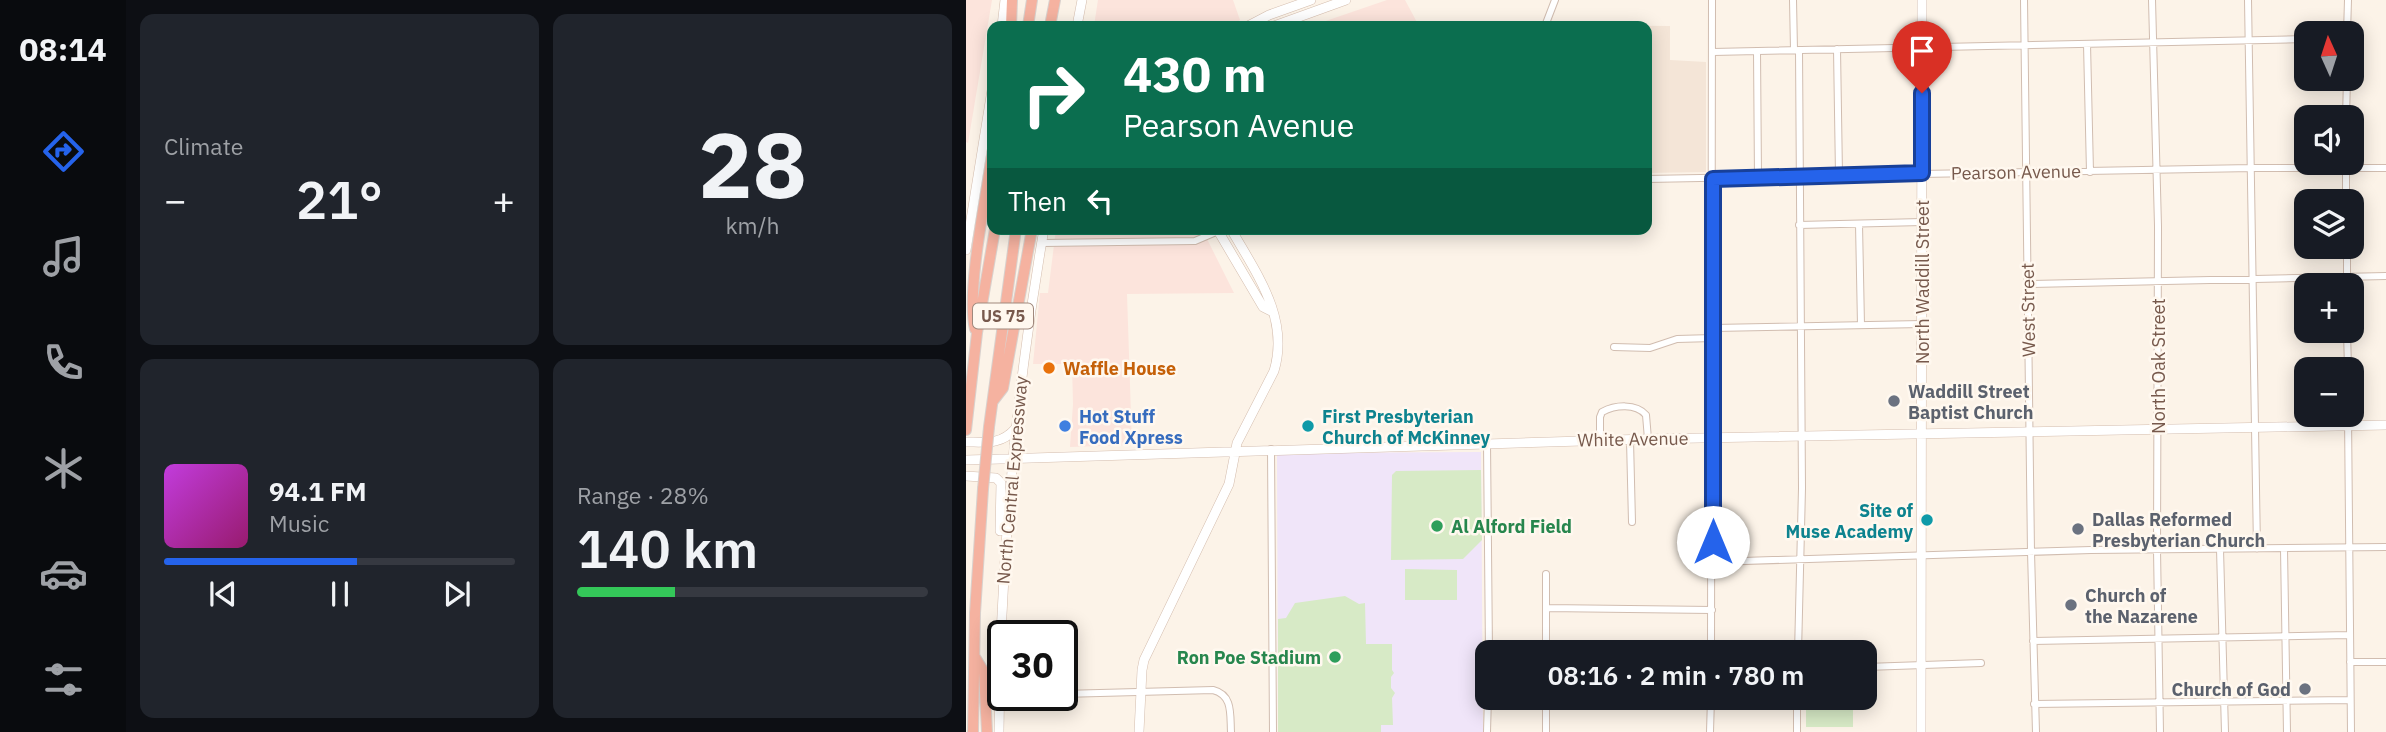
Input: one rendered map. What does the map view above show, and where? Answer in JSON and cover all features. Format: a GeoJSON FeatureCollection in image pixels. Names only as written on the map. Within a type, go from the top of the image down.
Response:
{"type":"FeatureCollection","features":[{"type":"Feature","properties":{"kind":"highway"},"geometry":{"type":"LineString","coordinates":[[1011,21],[1012,0]]}},
{"type":"Feature","properties":{"kind":"highway"},"geometry":{"type":"LineString","coordinates":[[1029,21],[1032,0]]}},
{"type":"Feature","properties":{"kind":"highway"},"geometry":{"type":"LineString","coordinates":[[1051,21],[1055,0]]}},
{"type":"Feature","properties":{"kind":"highway"},"geometry":{"type":"LineString","coordinates":[[977,333],[972,317],[976,261],[987,188]]}},
{"type":"Feature","properties":{"kind":"highway","name":"US 75"},"geometry":{"type":"LineString","coordinates":[[966,429],[977,333],[994,235]]}},
{"type":"Feature","properties":{"kind":"highway","name":"US 75"},"geometry":{"type":"LineString","coordinates":[[973,732],[974,656],[983,489],[1015,235]]}},
{"type":"Feature","properties":{"kind":"highway"},"geometry":{"type":"LineString","coordinates":[[992,404],[1003,388],[1031,235]]}},
{"type":"Feature","properties":{"kind":"highway"},"geometry":{"type":"LineString","coordinates":[[974,656],[984,673],[987,732]]}},
{"type":"Feature","properties":{"kind":"street"},"geometry":{"type":"LineString","coordinates":[[1003,21],[1006,0]]}},
{"type":"Feature","properties":{"kind":"street"},"geometry":{"type":"LineString","coordinates":[[1078,21],[1082,0]]}},
{"type":"Feature","properties":{"kind":"street"},"geometry":{"type":"LineString","coordinates":[[1258,21],[1311,0]]}},
{"type":"Feature","properties":{"kind":"street"},"geometry":{"type":"LineString","coordinates":[[1288,21],[1346,0]]}},
{"type":"Feature","properties":{"kind":"street"},"geometry":{"type":"LineString","coordinates":[[1547,21],[1555,0]]}},
{"type":"Feature","properties":{"kind":"street"},"geometry":{"type":"LineString","coordinates":[[1712,0],[1712,640]]}},
{"type":"Feature","properties":{"kind":"street"},"geometry":{"type":"LineString","coordinates":[[1793,0],[1800,178],[1798,640]]}},
{"type":"Feature","properties":{"kind":"street","name":"North Waddill Street"},"geometry":{"type":"LineString","coordinates":[[1921,732],[1922,0]]}},
{"type":"Feature","properties":{"kind":"street","name":"West Street"},"geometry":{"type":"LineString","coordinates":[[2024,0],[2036,732]]}},
{"type":"Feature","properties":{"kind":"street","name":"North Oak Street"},"geometry":{"type":"LineString","coordinates":[[2152,0],[2158,281],[2157,550],[2160,732]]}},
{"type":"Feature","properties":{"kind":"street"},"geometry":{"type":"LineString","coordinates":[[2248,0],[2257,549]]}},
{"type":"Feature","properties":{"kind":"street"},"geometry":{"type":"LineString","coordinates":[[2347,21],[2348,0]]}},
{"type":"Feature","properties":{"kind":"street"},"geometry":{"type":"LineString","coordinates":[[1713,52],[2294,39]]}},
{"type":"Feature","properties":{"kind":"street"},"geometry":{"type":"LineString","coordinates":[[2087,44],[2090,172]]}},
{"type":"Feature","properties":{"kind":"street"},"geometry":{"type":"LineString","coordinates":[[1837,49],[1839,175]]}},
{"type":"Feature","properties":{"kind":"street"},"geometry":{"type":"LineString","coordinates":[[1757,51],[1758,179]]}},
{"type":"Feature","properties":{"kind":"street"},"geometry":{"type":"LineString","coordinates":[[966,250],[987,121]]}},
{"type":"Feature","properties":{"kind":"street","name":"Pearson Avenue"},"geometry":{"type":"LineString","coordinates":[[2364,166],[2386,168]]}},
{"type":"Feature","properties":{"kind":"street","name":"Pearson Avenue"},"geometry":{"type":"LineString","coordinates":[[1652,179],[2294,167]]}},
{"type":"Feature","properties":{"kind":"street"},"geometry":{"type":"LineString","coordinates":[[1799,225],[1922,222]]}},
{"type":"Feature","properties":{"kind":"street"},"geometry":{"type":"LineString","coordinates":[[1859,224],[1861,325]]}},
{"type":"Feature","properties":{"kind":"street","name":"North Central Expressway"},"geometry":{"type":"LineString","coordinates":[[1002,620],[1012,457],[1027,328],[1043,235]]}},
{"type":"Feature","properties":{"kind":"street"},"geometry":{"type":"LineString","coordinates":[[1042,243],[1195,241],[1209,235]]}},
{"type":"Feature","properties":{"kind":"street"},"geometry":{"type":"LineString","coordinates":[[1223,235],[1263,307],[1273,312]]}},
{"type":"Feature","properties":{"kind":"street"},"geometry":{"type":"LineString","coordinates":[[1139,732],[1144,660],[1229,484],[1235,450],[1277,358],[1278,333],[1272,302],[1234,235]]}},
{"type":"Feature","properties":{"kind":"street"},"geometry":{"type":"LineString","coordinates":[[2364,279],[2386,276]]}},
{"type":"Feature","properties":{"kind":"street"},"geometry":{"type":"LineString","coordinates":[[2028,284],[2294,280]]}},
{"type":"Feature","properties":{"kind":"street"},"geometry":{"type":"LineString","coordinates":[[1713,328],[1922,324]]}},
{"type":"Feature","properties":{"kind":"street"},"geometry":{"type":"LineString","coordinates":[[1614,347],[1650,348],[1677,340],[1713,338]]}},
{"type":"Feature","properties":{"kind":"street"},"geometry":{"type":"LineString","coordinates":[[1600,440],[1602,412],[1629,407],[1639,408],[1646,415],[1648,439]]}},
{"type":"Feature","properties":{"kind":"street","name":"White Avenue"},"geometry":{"type":"LineString","coordinates":[[2364,426],[2386,425]]}},
{"type":"Feature","properties":{"kind":"street","name":"White Avenue"},"geometry":{"type":"LineString","coordinates":[[966,460],[1600,440],[2294,426]]}},
{"type":"Feature","properties":{"kind":"street"},"geometry":{"type":"LineString","coordinates":[[2348,427],[2351,732]]}},
{"type":"Feature","properties":{"kind":"street"},"geometry":{"type":"LineString","coordinates":[[966,442],[997,442],[1008,437],[1015,429]]}},
{"type":"Feature","properties":{"kind":"street"},"geometry":{"type":"LineString","coordinates":[[1630,440],[1632,522]]}},
{"type":"Feature","properties":{"kind":"street"},"geometry":{"type":"LineString","coordinates":[[1488,443],[1489,640]]}},
{"type":"Feature","properties":{"kind":"street"},"geometry":{"type":"LineString","coordinates":[[1271,449],[1273,732]]}},
{"type":"Feature","properties":{"kind":"street"},"geometry":{"type":"LineString","coordinates":[[966,476],[996,478],[1001,483],[998,562],[1003,592]]}},
{"type":"Feature","properties":{"kind":"street"},"geometry":{"type":"LineString","coordinates":[[1713,562],[2031,552],[2386,547]]}},
{"type":"Feature","properties":{"kind":"street"},"geometry":{"type":"LineString","coordinates":[[2220,549],[2225,732]]}},
{"type":"Feature","properties":{"kind":"street"},"geometry":{"type":"LineString","coordinates":[[2284,549],[2287,732]]}},
{"type":"Feature","properties":{"kind":"street"},"geometry":{"type":"LineString","coordinates":[[1546,575],[1546,640]]}},
{"type":"Feature","properties":{"kind":"street"},"geometry":{"type":"LineString","coordinates":[[1546,608],[1712,610]]}},
{"type":"Feature","properties":{"kind":"street"},"geometry":{"type":"LineString","coordinates":[[2033,641],[2349,635]]}},
{"type":"Feature","properties":{"kind":"street"},"geometry":{"type":"LineString","coordinates":[[2350,662],[2386,662]]}},
{"type":"Feature","properties":{"kind":"street"},"geometry":{"type":"LineString","coordinates":[[1877,666],[1981,663]]}},
{"type":"Feature","properties":{"kind":"street"},"geometry":{"type":"LineString","coordinates":[[1078,694],[1218,691],[1226,697],[1230,707],[1231,732]]}},
{"type":"Feature","properties":{"kind":"street"},"geometry":{"type":"LineString","coordinates":[[2034,704],[2350,700]]}},
{"type":"Feature","properties":{"kind":"street"},"geometry":{"type":"LineString","coordinates":[[1487,732],[1488,710]]}},
{"type":"Feature","properties":{"kind":"street"},"geometry":{"type":"LineString","coordinates":[[1546,710],[1546,732]]}},
{"type":"Feature","properties":{"kind":"street"},"geometry":{"type":"LineString","coordinates":[[1710,732],[1711,710]]}},
{"type":"Feature","properties":{"kind":"street"},"geometry":{"type":"LineString","coordinates":[[1797,710],[1797,732]]}},
{"type":"Feature","properties":{"kind":"street","name":"North Central Expressway"},"geometry":{"type":"LineString","coordinates":[[999,732],[1000,711]]}},
{"type":"Feature","properties":{"kind":"shaded area"},"geometry":{"type":"Polygon","coordinates":[[[966,0],[992,0],[968,143],[966,0]]]}},
{"type":"Feature","properties":{"kind":"shaded area"},"geometry":{"type":"Polygon","coordinates":[[[1098,0],[1233,0],[1240,20],[1239,21],[1095,21],[1098,0]]]}},
{"type":"Feature","properties":{"kind":"shaded area"},"geometry":{"type":"Polygon","coordinates":[[[1387,0],[1405,0],[1416,21],[1326,21],[1387,0]]]}},
{"type":"Feature","properties":{"kind":"shaded area"},"geometry":{"type":"Polygon","coordinates":[[[1652,26],[1670,26],[1670,60],[1706,62],[1706,172],[1652,173],[1652,26]]]}},
{"type":"Feature","properties":{"kind":"shaded area"},"geometry":{"type":"Polygon","coordinates":[[[1055,235],[1205,235],[1234,293],[1127,294],[1132,445],[1070,447],[1072,364],[1033,364],[1040,293],[1048,293],[1055,235]]]}},
{"type":"Feature","properties":{"kind":"shaded area"},"geometry":{"type":"Polygon","coordinates":[[[1481,452],[1482,640],[1475,640],[1475,710],[1483,710],[1483,732],[1278,732],[1277,453],[1481,452]]]}},
{"type":"Feature","properties":{"kind":"green space","name":"Al Alford Field"},"geometry":{"type":"Polygon","coordinates":[[[1481,470],[1482,540],[1463,559],[1391,560],[1392,475],[1396,471],[1481,470]]]}},
{"type":"Feature","properties":{"kind":"green space"},"geometry":{"type":"Polygon","coordinates":[[[1405,569],[1457,570],[1457,600],[1405,600],[1405,569]]]}},
{"type":"Feature","properties":{"kind":"green space","name":"Ron Poe Stadium"},"geometry":{"type":"Polygon","coordinates":[[[1345,596],[1359,604],[1365,603],[1366,644],[1392,644],[1394,673],[1391,677],[1391,688],[1395,693],[1392,698],[1393,725],[1381,725],[1381,732],[1278,732],[1278,619],[1286,618],[1295,603],[1345,596]]]}},
{"type":"Feature","properties":{"kind":"green space"},"geometry":{"type":"Polygon","coordinates":[[[1806,710],[1853,710],[1853,727],[1806,727],[1806,710]]]}},
{"type":"Feature","properties":{"kind":"place","name":"Waffle House"},"geometry":{"type":"Point","coordinates":[1049,368]}},
{"type":"Feature","properties":{"kind":"place","name":"Waddill Street Baptist Church"},"geometry":{"type":"Point","coordinates":[1894,401]}},
{"type":"Feature","properties":{"kind":"place","name":"Hot Stuff Food Xpress"},"geometry":{"type":"Point","coordinates":[1065,426]}},
{"type":"Feature","properties":{"kind":"place","name":"First Presbyterian Church of McKinney"},"geometry":{"type":"Point","coordinates":[1308,426]}},
{"type":"Feature","properties":{"kind":"place","name":"Site of Muse Academy"},"geometry":{"type":"Point","coordinates":[1927,520]}},
{"type":"Feature","properties":{"kind":"place","name":"Al Alford Field"},"geometry":{"type":"Point","coordinates":[1437,526]}},
{"type":"Feature","properties":{"kind":"place","name":"Dallas Reformed Presbyterian Church"},"geometry":{"type":"Point","coordinates":[2078,529]}},
{"type":"Feature","properties":{"kind":"place","name":"Church of the Nazarene"},"geometry":{"type":"Point","coordinates":[2071,605]}},
{"type":"Feature","properties":{"kind":"place","name":"Ron Poe Stadium"},"geometry":{"type":"Point","coordinates":[1335,657]}},
{"type":"Feature","properties":{"kind":"place","name":"Church of God"},"geometry":{"type":"Point","coordinates":[2305,689]}},
{"type":"Feature","properties":{"kind":"route"},"geometry":{"type":"LineString","coordinates":[[1713,542],[1713,179],[1922,173],[1922,93]]}}]}
